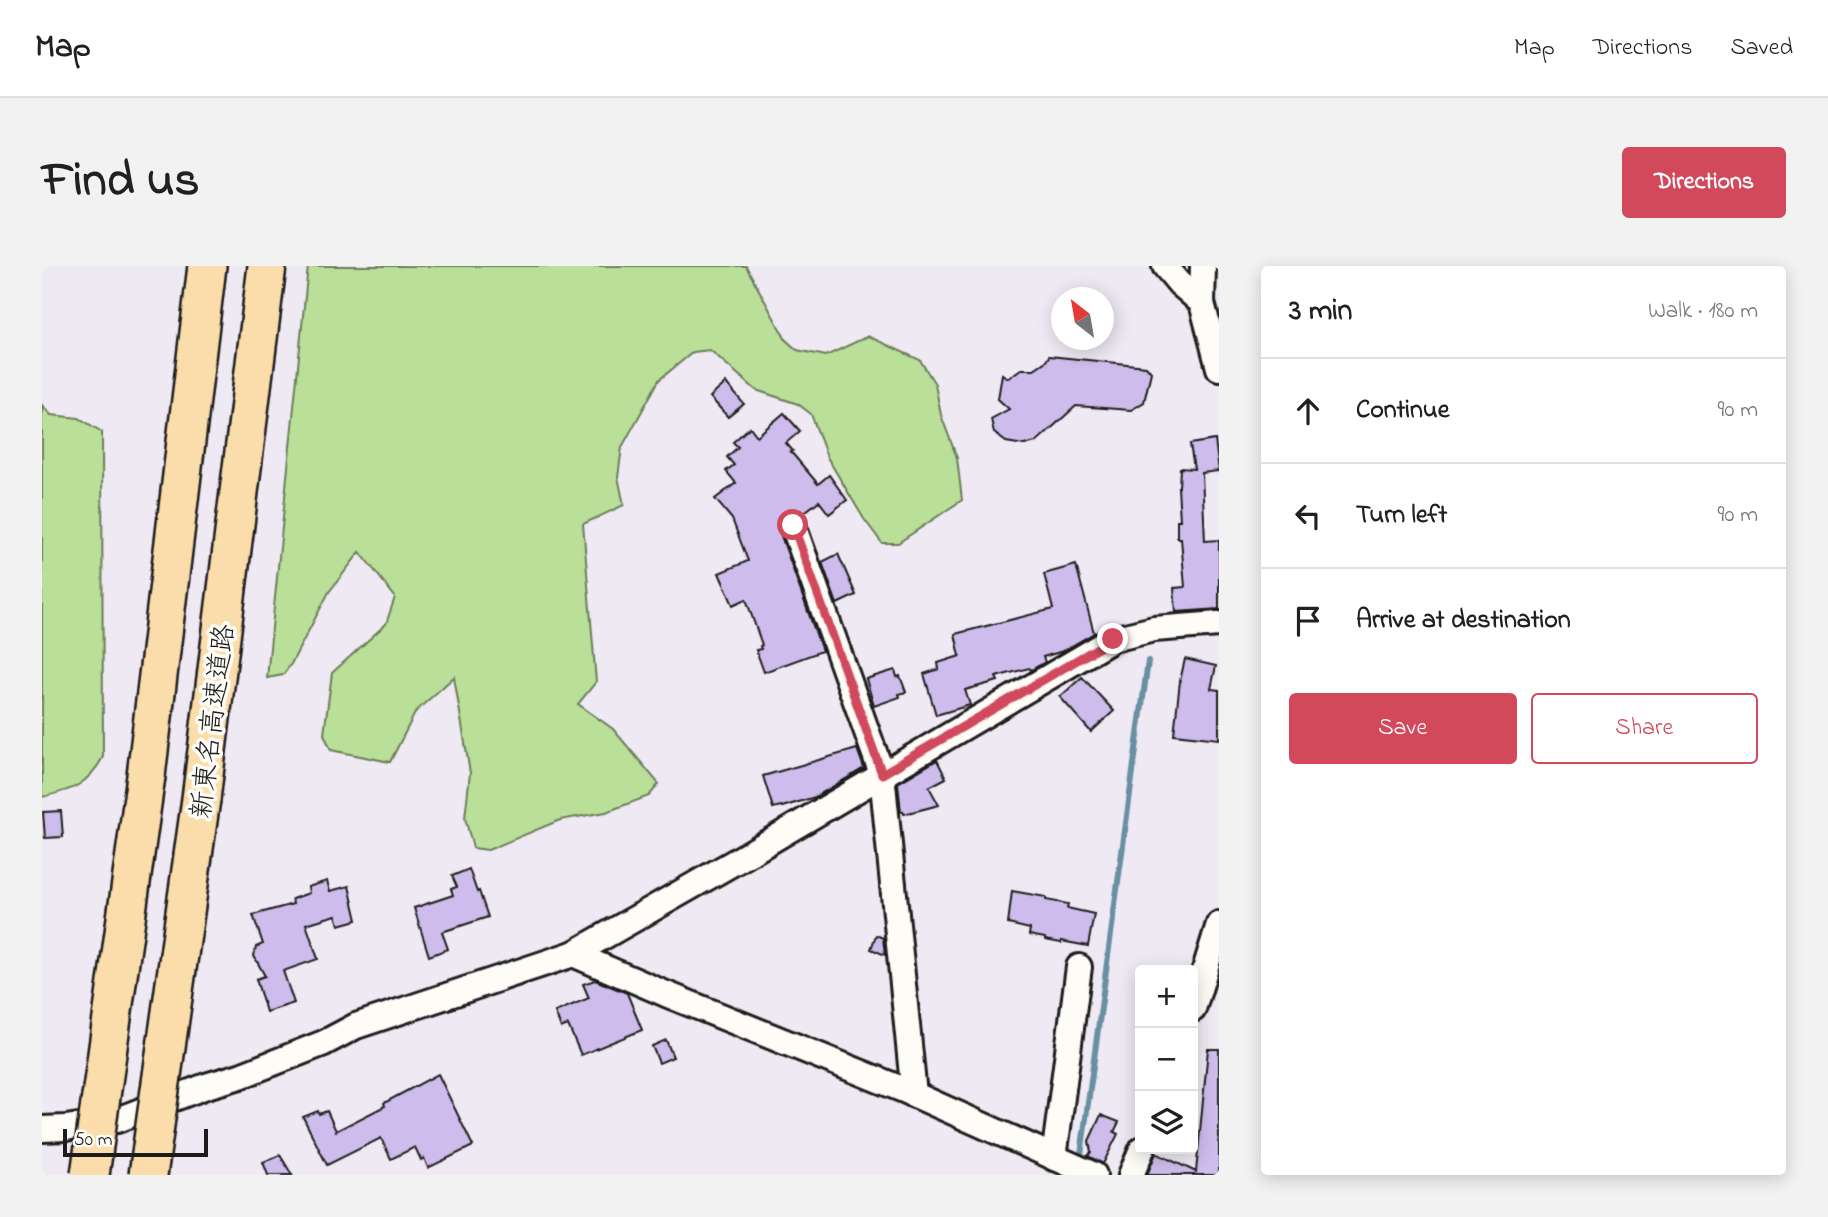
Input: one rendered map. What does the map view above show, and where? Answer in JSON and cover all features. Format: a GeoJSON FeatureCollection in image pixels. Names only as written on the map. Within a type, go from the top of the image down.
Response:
{"type":"FeatureCollection","features":[{"type":"Feature","properties":{"kind":"highway","name":"新東名高速道路"},"geometry":{"type":"LineString","coordinates":[[90,1175],[146,776],[207,266]]}},
{"type":"Feature","properties":{"kind":"highway","name":"新東名高速道路"},"geometry":{"type":"LineString","coordinates":[[148,1175],[201,799],[267,266]]}},
{"type":"Feature","properties":{"kind":"street"},"geometry":{"type":"LineString","coordinates":[[1165,266],[1180,284],[1202,303]]}},
{"type":"Feature","properties":{"kind":"street"},"geometry":{"type":"LineString","coordinates":[[1203,266],[1202,303],[1219,368]]}},
{"type":"Feature","properties":{"kind":"street"},"geometry":{"type":"LineString","coordinates":[[793,525],[882,774],[914,1095]]}},
{"type":"Feature","properties":{"kind":"street"},"geometry":{"type":"LineString","coordinates":[[42,1129],[66,1129],[117,1120],[240,1076],[356,1026],[573,954],[1113,639],[1154,629],[1219,624]]}},
{"type":"Feature","properties":{"kind":"street"},"geometry":{"type":"LineString","coordinates":[[1198,993],[1219,925]]}},
{"type":"Feature","properties":{"kind":"street"},"geometry":{"type":"LineString","coordinates":[[573,954],[666,995],[914,1095],[1094,1175]]}},
{"type":"Feature","properties":{"kind":"street"},"geometry":{"type":"LineString","coordinates":[[1055,1158],[1079,967]]}},
{"type":"Feature","properties":{"kind":"street"},"geometry":{"type":"LineString","coordinates":[[1131,1175],[1140,1154]]}},
{"type":"Feature","properties":{"kind":"green space"},"geometry":{"type":"Polygon","coordinates":[[[308,266],[746,266],[786,340],[797,350],[826,356],[868,336],[920,360],[935,384],[941,415],[957,458],[962,500],[898,543],[882,543],[864,519],[827,457],[811,414],[798,404],[756,390],[710,350],[693,352],[659,380],[622,447],[618,477],[624,505],[583,524],[596,682],[578,704],[613,729],[659,784],[649,796],[606,812],[560,820],[488,850],[473,848],[465,818],[470,773],[454,677],[416,711],[390,762],[331,750],[324,734],[332,673],[386,624],[395,597],[360,552],[329,592],[283,675],[267,678],[308,266]]]}},
{"type":"Feature","properties":{"kind":"green space"},"geometry":{"type":"Polygon","coordinates":[[[42,405],[51,415],[79,418],[102,432],[103,757],[85,781],[62,792],[42,797],[42,405]]]}},
{"type":"Feature","properties":{"kind":"building"},"geometry":{"type":"Polygon","coordinates":[[[1049,356],[1146,366],[1151,372],[1144,402],[1131,410],[1076,406],[1036,442],[1024,445],[1006,442],[994,433],[991,419],[1009,409],[998,399],[1002,374],[1008,378],[1021,369],[1034,369],[1049,356]]]}},
{"type":"Feature","properties":{"kind":"building"},"geometry":{"type":"Polygon","coordinates":[[[726,383],[744,404],[728,417],[710,397],[726,383]]]}},
{"type":"Feature","properties":{"kind":"building"},"geometry":{"type":"Polygon","coordinates":[[[784,413],[800,431],[786,443],[793,451],[791,452],[818,484],[829,475],[847,500],[829,514],[819,501],[802,514],[789,511],[781,516],[779,530],[822,651],[764,672],[756,650],[761,649],[762,645],[746,599],[733,605],[719,573],[748,561],[732,519],[715,499],[736,483],[726,471],[734,465],[727,457],[738,447],[733,442],[750,427],[757,436],[784,413]]]}},
{"type":"Feature","properties":{"kind":"building"},"geometry":{"type":"Polygon","coordinates":[[[1215,440],[1219,471],[1202,473],[1205,541],[1219,540],[1219,609],[1176,612],[1174,588],[1185,587],[1181,538],[1177,538],[1177,520],[1180,520],[1180,468],[1194,469],[1190,444],[1215,440]]]}},
{"type":"Feature","properties":{"kind":"building"},"geometry":{"type":"Polygon","coordinates":[[[838,554],[856,595],[837,604],[822,562],[838,554]]]}},
{"type":"Feature","properties":{"kind":"building"},"geometry":{"type":"Polygon","coordinates":[[[1076,565],[1094,633],[1063,651],[1043,657],[1045,662],[1031,670],[1029,668],[996,677],[998,681],[965,690],[970,705],[936,715],[924,674],[939,669],[938,663],[960,656],[955,634],[1053,609],[1044,574],[1076,565]]]}},
{"type":"Feature","properties":{"kind":"building"},"geometry":{"type":"Polygon","coordinates":[[[1185,659],[1216,666],[1211,689],[1219,690],[1219,739],[1174,734],[1185,659]]]}},
{"type":"Feature","properties":{"kind":"building"},"geometry":{"type":"Polygon","coordinates":[[[895,670],[906,692],[899,694],[900,697],[874,706],[866,679],[895,670]]]}},
{"type":"Feature","properties":{"kind":"building"},"geometry":{"type":"Polygon","coordinates":[[[1082,677],[1114,711],[1091,732],[1060,697],[1082,677]]]}},
{"type":"Feature","properties":{"kind":"building"},"geometry":{"type":"Polygon","coordinates":[[[857,749],[864,768],[815,797],[773,808],[763,776],[857,749]]]}},
{"type":"Feature","properties":{"kind":"building"},"geometry":{"type":"Polygon","coordinates":[[[937,760],[946,778],[929,787],[939,805],[904,814],[901,812],[898,783],[937,760]]]}},
{"type":"Feature","properties":{"kind":"building"},"geometry":{"type":"Polygon","coordinates":[[[61,811],[63,837],[45,838],[43,812],[61,811]]]}},
{"type":"Feature","properties":{"kind":"building"},"geometry":{"type":"Polygon","coordinates":[[[469,869],[488,917],[442,932],[448,949],[429,956],[414,908],[453,895],[451,889],[457,887],[452,876],[469,869]]]}},
{"type":"Feature","properties":{"kind":"building"},"geometry":{"type":"Polygon","coordinates":[[[327,881],[330,891],[349,886],[357,920],[339,925],[336,915],[306,924],[318,959],[283,971],[294,1003],[266,1012],[256,979],[265,976],[254,956],[256,947],[263,944],[253,915],[293,904],[292,899],[309,893],[308,887],[327,881]]]}},
{"type":"Feature","properties":{"kind":"building"},"geometry":{"type":"Polygon","coordinates":[[[1012,891],[1046,897],[1046,900],[1068,904],[1067,908],[1094,914],[1088,946],[1045,940],[1029,935],[1030,929],[1008,924],[1012,891]]]}},
{"type":"Feature","properties":{"kind":"building"},"geometry":{"type":"Polygon","coordinates":[[[876,935],[883,938],[885,955],[871,949],[876,935]]]}},
{"type":"Feature","properties":{"kind":"building"},"geometry":{"type":"Polygon","coordinates":[[[595,980],[627,993],[642,1030],[581,1055],[568,1025],[561,1028],[555,1012],[589,998],[583,984],[595,980]]]}},
{"type":"Feature","properties":{"kind":"building"},"geometry":{"type":"Polygon","coordinates":[[[666,1040],[673,1057],[659,1063],[652,1046],[666,1040]]]}},
{"type":"Feature","properties":{"kind":"building"},"geometry":{"type":"Polygon","coordinates":[[[1208,1049],[1219,1049],[1219,1175],[1147,1175],[1156,1154],[1196,1172],[1208,1049]]]}},
{"type":"Feature","properties":{"kind":"building"},"geometry":{"type":"Polygon","coordinates":[[[438,1074],[473,1146],[428,1168],[415,1147],[391,1159],[381,1138],[327,1165],[303,1117],[318,1111],[319,1114],[327,1111],[336,1131],[438,1074]]]}},
{"type":"Feature","properties":{"kind":"building"},"geometry":{"type":"Polygon","coordinates":[[[1101,1115],[1119,1122],[1114,1132],[1118,1134],[1103,1164],[1088,1156],[1091,1152],[1089,1141],[1101,1115]]]}},
{"type":"Feature","properties":{"kind":"building"},"geometry":{"type":"Polygon","coordinates":[[[280,1155],[292,1175],[268,1175],[263,1162],[280,1155]]]}},
{"type":"Feature","properties":{"kind":"waterway"},"geometry":{"type":"LineString","coordinates":[[1080,1162],[1148,661]]}},
{"type":"Feature","properties":{"kind":"route"},"geometry":{"type":"LineString","coordinates":[[793,525],[882,774],[1113,639]]}}]}
